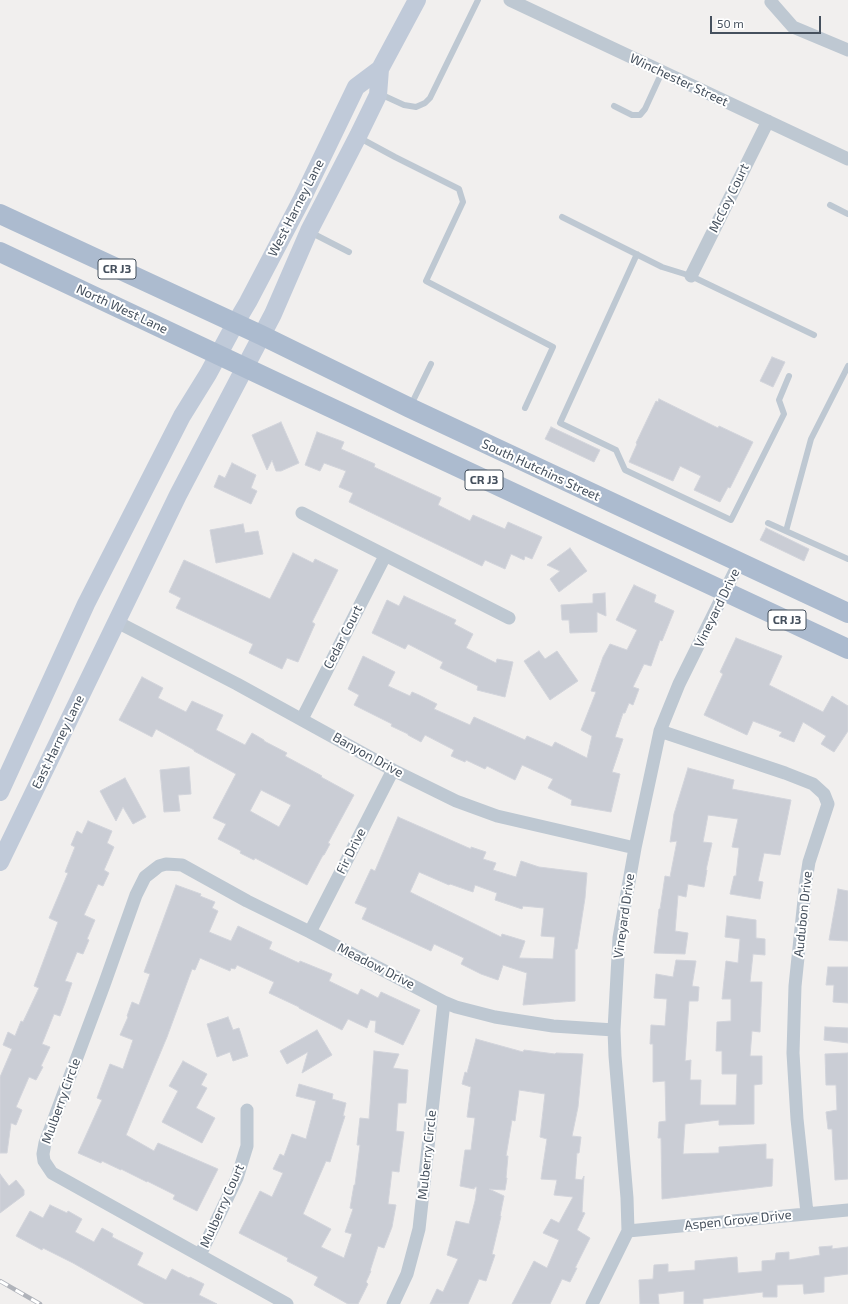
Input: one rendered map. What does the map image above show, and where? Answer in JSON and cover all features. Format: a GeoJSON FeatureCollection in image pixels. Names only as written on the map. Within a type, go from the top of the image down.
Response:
{"type":"FeatureCollection","features":[{"type":"Feature","properties":{"kind":"main road","name":"West Harney Lane"},"geometry":{"type":"LineString","coordinates":[[244,367],[273,314],[309,231],[358,136],[378,93],[380,69],[417,0]]}},
{"type":"Feature","properties":{"kind":"main road","name":"West Harney Lane"},"geometry":{"type":"LineString","coordinates":[[0,792],[86,604],[182,416],[208,374],[248,302],[302,199],[356,86],[380,69]]}},
{"type":"Feature","properties":{"kind":"main road","name":"CR J3"},"geometry":{"type":"LineString","coordinates":[[0,214],[235,324]]}},
{"type":"Feature","properties":{"kind":"main road","name":"North West Lane"},"geometry":{"type":"LineString","coordinates":[[0,252],[244,367]]}},
{"type":"Feature","properties":{"kind":"main road","name":"South Hutchins Street"},"geometry":{"type":"LineString","coordinates":[[235,324],[410,408],[848,613]]}},
{"type":"Feature","properties":{"kind":"main road","name":"CR J3"},"geometry":{"type":"LineString","coordinates":[[244,367],[848,649]]}},
{"type":"Feature","properties":{"kind":"main road","name":"East Harney Lane"},"geometry":{"type":"LineString","coordinates":[[0,862],[178,495],[244,367]]}},
{"type":"Feature","properties":{"kind":"street","name":"Winchester Street"},"geometry":{"type":"LineString","coordinates":[[510,0],[848,159]]}},
{"type":"Feature","properties":{"kind":"street"},"geometry":{"type":"LineString","coordinates":[[772,0],[771,2],[793,26],[848,50]]}},
{"type":"Feature","properties":{"kind":"street","name":"McCoy Court"},"geometry":{"type":"LineString","coordinates":[[691,276],[768,121]]}},
{"type":"Feature","properties":{"kind":"street"},"geometry":{"type":"LineString","coordinates":[[302,513],[509,618]]}},
{"type":"Feature","properties":{"kind":"street","name":"Cedar Court"},"geometry":{"type":"LineString","coordinates":[[302,719],[385,556]]}},
{"type":"Feature","properties":{"kind":"street","name":"Vineyard Drive"},"geometry":{"type":"LineString","coordinates":[[592,1304],[628,1231],[627,1198],[614,1030],[619,938],[635,848],[660,731],[679,684],[739,563]]}},
{"type":"Feature","properties":{"kind":"street","name":"Banyon Drive"},"geometry":{"type":"LineString","coordinates":[[117,622],[302,719],[393,770],[456,800],[497,816],[635,848]]}},
{"type":"Feature","properties":{"kind":"street","name":"Audubon Drive"},"geometry":{"type":"LineString","coordinates":[[660,731],[786,773],[813,784],[824,794],[828,804],[809,862],[795,986],[793,1053],[796,1112],[808,1213]]}},
{"type":"Feature","properties":{"kind":"street","name":"Fir Drive"},"geometry":{"type":"LineString","coordinates":[[310,932],[393,770]]}},
{"type":"Feature","properties":{"kind":"street","name":"Meadow Drive"},"geometry":{"type":"LineString","coordinates":[[154,870],[159,866],[166,864],[182,865],[247,901],[456,1007],[495,1017],[553,1026],[614,1030]]}},
{"type":"Feature","properties":{"kind":"street","name":"Mulberry Circle"},"geometry":{"type":"LineString","coordinates":[[154,870],[145,877],[136,895],[45,1143],[43,1154],[44,1160],[52,1173],[287,1304]]}},
{"type":"Feature","properties":{"kind":"street","name":"Mulberry Circle"},"geometry":{"type":"LineString","coordinates":[[393,1304],[407,1274],[419,1229],[444,1002]]}},
{"type":"Feature","properties":{"kind":"street","name":"Mulberry Court"},"geometry":{"type":"LineString","coordinates":[[200,1255],[237,1178],[247,1146],[247,1110]]}},
{"type":"Feature","properties":{"kind":"street","name":"Aspen Grove Drive"},"geometry":{"type":"LineString","coordinates":[[628,1231],[848,1210]]}},
{"type":"Feature","properties":{"kind":"lane"},"geometry":{"type":"LineString","coordinates":[[378,93],[404,105],[416,107],[425,103],[430,98],[478,0]]}},
{"type":"Feature","properties":{"kind":"lane"},"geometry":{"type":"LineString","coordinates":[[614,106],[632,115],[640,115],[645,109],[662,72]]}},
{"type":"Feature","properties":{"kind":"lane"},"geometry":{"type":"LineString","coordinates":[[358,136],[395,157],[459,189],[463,202],[426,282],[554,347],[525,408]]}},
{"type":"Feature","properties":{"kind":"lane"},"geometry":{"type":"LineString","coordinates":[[830,206],[848,214]]}},
{"type":"Feature","properties":{"kind":"lane"},"geometry":{"type":"LineString","coordinates":[[562,217],[662,267],[691,276],[814,335]]}},
{"type":"Feature","properties":{"kind":"lane"},"geometry":{"type":"LineString","coordinates":[[309,231],[349,252]]}},
{"type":"Feature","properties":{"kind":"lane"},"geometry":{"type":"LineString","coordinates":[[637,254],[560,423],[616,450],[625,470],[731,520],[784,414],[778,400],[789,376]]}},
{"type":"Feature","properties":{"kind":"lane"},"geometry":{"type":"LineString","coordinates":[[410,408],[432,364]]}},
{"type":"Feature","properties":{"kind":"lane"},"geometry":{"type":"LineString","coordinates":[[786,531],[811,439],[848,366]]}},
{"type":"Feature","properties":{"kind":"lane"},"geometry":{"type":"LineString","coordinates":[[768,523],[848,559]]}},
{"type":"Feature","properties":{"kind":"building"},"geometry":{"type":"Polygon","coordinates":[[[772,357],[785,362],[773,387],[760,381],[772,357]]]}},
{"type":"Feature","properties":{"kind":"building"},"geometry":{"type":"Polygon","coordinates":[[[659,399],[718,428],[719,426],[753,442],[730,488],[728,487],[720,502],[694,490],[701,476],[680,466],[673,481],[629,462],[637,444],[636,443],[656,401],[658,402],[659,399]]]}},
{"type":"Feature","properties":{"kind":"building"},"geometry":{"type":"Polygon","coordinates":[[[281,422],[299,463],[281,471],[276,471],[272,460],[267,470],[252,435],[281,422]]]}},
{"type":"Feature","properties":{"kind":"building"},"geometry":{"type":"Polygon","coordinates":[[[551,427],[600,450],[594,462],[545,439],[551,427]]]}},
{"type":"Feature","properties":{"kind":"building"},"geometry":{"type":"Polygon","coordinates":[[[317,432],[344,442],[341,449],[375,464],[374,467],[441,498],[438,505],[470,521],[473,515],[505,529],[508,522],[542,537],[532,559],[525,556],[524,560],[511,554],[505,569],[485,560],[482,566],[349,502],[353,493],[339,487],[346,471],[324,463],[320,471],[305,465],[317,432]]]}},
{"type":"Feature","properties":{"kind":"building"},"geometry":{"type":"Polygon","coordinates":[[[232,463],[256,475],[251,488],[257,491],[251,504],[214,487],[219,475],[225,478],[232,463]]]}},
{"type":"Feature","properties":{"kind":"building"},"geometry":{"type":"Polygon","coordinates":[[[243,524],[245,533],[258,531],[263,554],[216,563],[210,530],[243,524]]]}},
{"type":"Feature","properties":{"kind":"building"},"geometry":{"type":"Polygon","coordinates":[[[766,528],[809,549],[804,561],[760,540],[766,528]]]}},
{"type":"Feature","properties":{"kind":"building"},"geometry":{"type":"Polygon","coordinates":[[[570,548],[587,571],[559,592],[550,579],[560,571],[547,565],[570,548]]]}},
{"type":"Feature","properties":{"kind":"building"},"geometry":{"type":"Polygon","coordinates":[[[293,553],[313,563],[315,559],[338,570],[312,622],[315,624],[298,662],[287,658],[282,669],[249,653],[253,644],[176,608],[181,598],[169,592],[184,560],[270,599],[293,553]]]}},
{"type":"Feature","properties":{"kind":"building"},"geometry":{"type":"Polygon","coordinates":[[[634,585],[656,595],[654,602],[674,611],[662,641],[660,640],[651,666],[644,664],[633,687],[639,689],[633,705],[629,703],[625,713],[623,713],[615,737],[623,739],[612,772],[620,774],[611,812],[571,805],[572,800],[548,788],[553,779],[522,765],[515,780],[487,766],[485,769],[466,760],[465,762],[451,756],[454,750],[425,735],[421,742],[391,726],[392,724],[354,705],[359,695],[348,689],[363,656],[395,672],[388,686],[410,696],[412,692],[437,704],[434,709],[470,725],[474,717],[525,740],[527,736],[552,747],[555,742],[587,758],[592,736],[581,730],[596,692],[591,691],[603,657],[610,644],[627,650],[637,630],[616,620],[634,585]]]}},
{"type":"Feature","properties":{"kind":"building"},"geometry":{"type":"Polygon","coordinates":[[[605,593],[606,616],[597,612],[597,632],[570,633],[569,620],[562,620],[561,605],[593,603],[593,594],[605,593]]]}},
{"type":"Feature","properties":{"kind":"building"},"geometry":{"type":"Polygon","coordinates":[[[404,596],[456,620],[454,624],[473,634],[466,648],[496,663],[497,659],[513,662],[505,697],[477,690],[478,686],[440,668],[443,662],[408,644],[405,649],[372,633],[387,600],[399,606],[404,596]]]}},
{"type":"Feature","properties":{"kind":"building"},"geometry":{"type":"Polygon","coordinates":[[[736,638],[782,656],[769,685],[823,712],[832,696],[848,706],[848,731],[834,752],[821,744],[826,736],[803,722],[794,742],[779,736],[782,732],[753,721],[747,735],[704,715],[723,674],[720,672],[736,638]]]}},
{"type":"Feature","properties":{"kind":"building"},"geometry":{"type":"Polygon","coordinates":[[[539,651],[545,659],[557,651],[578,681],[550,700],[524,661],[539,651]]]}},
{"type":"Feature","properties":{"kind":"building"},"geometry":{"type":"Polygon","coordinates":[[[142,677],[163,688],[158,698],[186,712],[192,701],[223,715],[216,730],[245,745],[252,733],[287,753],[285,756],[354,795],[328,843],[330,844],[307,885],[255,858],[254,860],[240,853],[241,851],[218,839],[226,824],[213,818],[236,774],[156,729],[152,737],[119,720],[142,677]],[[261,790],[250,811],[279,827],[291,805],[261,790]]]}},
{"type":"Feature","properties":{"kind":"building"},"geometry":{"type":"Polygon","coordinates":[[[189,767],[191,794],[178,795],[180,811],[164,812],[160,770],[189,767]]]}},
{"type":"Feature","properties":{"kind":"building"},"geometry":{"type":"Polygon","coordinates":[[[688,768],[734,780],[732,789],[791,800],[780,855],[764,853],[758,881],[763,882],[760,899],[730,894],[734,876],[736,876],[739,848],[732,847],[738,819],[708,815],[703,842],[712,843],[704,887],[688,884],[686,897],[678,895],[675,931],[688,933],[685,954],[654,953],[659,909],[665,876],[670,877],[677,841],[670,842],[674,814],[688,768]]]}},
{"type":"Feature","properties":{"kind":"building"},"geometry":{"type":"Polygon","coordinates":[[[125,778],[146,817],[133,824],[123,807],[116,821],[100,791],[125,778]]]}},
{"type":"Feature","properties":{"kind":"building"},"geometry":{"type":"Polygon","coordinates":[[[398,817],[471,849],[471,847],[486,852],[483,859],[496,863],[493,870],[516,877],[521,861],[539,867],[587,873],[585,898],[577,949],[575,949],[575,1001],[523,1005],[527,973],[503,965],[498,980],[481,974],[461,964],[464,958],[434,944],[431,951],[362,919],[367,908],[355,903],[371,869],[375,871],[398,817]],[[419,872],[410,892],[501,937],[502,934],[525,941],[519,958],[553,959],[555,937],[541,936],[544,908],[523,906],[522,909],[495,900],[497,893],[475,885],[473,892],[450,884],[449,885],[419,872]]]}},
{"type":"Feature","properties":{"kind":"building"},"geometry":{"type":"Polygon","coordinates":[[[88,821],[112,831],[107,843],[114,847],[104,870],[109,873],[103,886],[98,884],[84,915],[95,920],[87,939],[89,940],[83,954],[77,952],[65,981],[72,983],[60,1016],[54,1014],[42,1044],[50,1047],[41,1066],[43,1067],[36,1080],[29,1077],[16,1107],[22,1110],[16,1125],[11,1123],[7,1153],[0,1153],[0,1077],[12,1049],[3,1045],[8,1032],[15,1036],[21,1021],[23,1022],[39,988],[34,986],[58,922],[49,918],[68,873],[65,872],[75,847],[71,845],[77,831],[82,834],[88,821]]]}},
{"type":"Feature","properties":{"kind":"building"},"geometry":{"type":"Polygon","coordinates":[[[176,885],[201,894],[200,896],[215,902],[212,908],[218,911],[209,932],[231,941],[238,926],[272,942],[269,949],[299,963],[300,961],[332,974],[329,981],[358,995],[361,989],[378,998],[381,992],[420,1010],[403,1045],[375,1032],[376,1021],[370,1020],[367,1028],[348,1019],[342,1030],[269,993],[274,982],[237,965],[235,969],[231,968],[230,971],[200,958],[195,970],[192,969],[167,1037],[126,1135],[154,1151],[158,1143],[218,1169],[197,1211],[173,1199],[175,1195],[147,1181],[102,1161],[101,1163],[78,1153],[102,1100],[97,1098],[110,1064],[123,1069],[133,1040],[120,1035],[128,1017],[127,1016],[132,1002],[139,1005],[150,974],[144,972],[176,885]]]}},
{"type":"Feature","properties":{"kind":"building"},"geometry":{"type":"Polygon","coordinates":[[[838,889],[848,891],[848,941],[829,940],[838,889]]]}},
{"type":"Feature","properties":{"kind":"building"},"geometry":{"type":"Polygon","coordinates":[[[727,916],[756,920],[756,938],[765,939],[765,955],[753,954],[750,982],[762,982],[760,1032],[752,1031],[750,1056],[762,1056],[762,1084],[754,1085],[754,1124],[719,1125],[719,1120],[685,1124],[683,1154],[719,1153],[719,1147],[766,1144],[766,1159],[773,1159],[772,1186],[662,1199],[661,1138],[658,1138],[659,1122],[666,1121],[665,1081],[653,1082],[653,1044],[650,1044],[651,1025],[665,1026],[667,999],[654,998],[656,974],[673,977],[676,960],[696,961],[692,986],[699,987],[698,1001],[689,1001],[685,1061],[691,1060],[690,1080],[701,1080],[700,1105],[736,1105],[737,1074],[722,1074],[722,1051],[716,1051],[717,1022],[731,1021],[731,999],[722,999],[726,961],[738,963],[740,939],[725,937],[727,916]]]}},
{"type":"Feature","properties":{"kind":"building"},"geometry":{"type":"Polygon","coordinates":[[[828,967],[848,967],[848,1003],[833,1002],[834,985],[826,985],[828,967]]]}},
{"type":"Feature","properties":{"kind":"building"},"geometry":{"type":"Polygon","coordinates":[[[228,1017],[233,1030],[239,1028],[248,1056],[233,1061],[230,1052],[217,1057],[207,1024],[228,1017]]]}},
{"type":"Feature","properties":{"kind":"building"},"geometry":{"type":"Polygon","coordinates":[[[825,1027],[848,1028],[848,1043],[824,1040],[825,1027]]]}},
{"type":"Feature","properties":{"kind":"building"},"geometry":{"type":"Polygon","coordinates":[[[317,1030],[332,1055],[302,1073],[308,1052],[287,1064],[280,1051],[317,1030]]]}},
{"type":"Feature","properties":{"kind":"building"},"geometry":{"type":"Polygon","coordinates":[[[476,1039],[523,1052],[524,1050],[555,1054],[583,1054],[578,1107],[572,1136],[581,1137],[579,1153],[577,1153],[575,1179],[582,1180],[584,1176],[582,1212],[585,1213],[577,1230],[590,1238],[575,1268],[577,1268],[570,1282],[562,1279],[550,1304],[512,1304],[534,1261],[547,1268],[559,1240],[543,1233],[551,1219],[559,1223],[573,1197],[554,1195],[557,1180],[541,1179],[547,1139],[540,1137],[545,1094],[519,1090],[515,1121],[512,1120],[506,1156],[508,1156],[505,1190],[489,1189],[504,1196],[492,1254],[495,1255],[486,1281],[479,1279],[468,1304],[430,1304],[437,1289],[443,1292],[458,1259],[447,1255],[456,1221],[469,1224],[475,1201],[477,1187],[474,1189],[460,1186],[465,1150],[471,1150],[475,1118],[467,1117],[471,1087],[462,1084],[465,1072],[467,1073],[476,1039]]]}},
{"type":"Feature","properties":{"kind":"building"},"geometry":{"type":"Polygon","coordinates":[[[374,1051],[399,1054],[393,1068],[408,1070],[406,1103],[398,1103],[396,1131],[404,1132],[399,1172],[392,1171],[388,1204],[396,1205],[392,1227],[384,1248],[378,1246],[371,1271],[366,1282],[368,1284],[358,1304],[348,1304],[314,1285],[318,1277],[287,1261],[288,1258],[239,1233],[260,1191],[272,1197],[283,1173],[273,1169],[280,1154],[284,1156],[292,1134],[306,1139],[316,1101],[296,1096],[299,1084],[333,1094],[332,1099],[346,1103],[343,1116],[345,1116],[330,1162],[326,1161],[303,1214],[331,1229],[321,1247],[344,1258],[352,1234],[345,1232],[353,1209],[350,1208],[355,1185],[360,1145],[357,1145],[360,1118],[369,1119],[374,1051]]]}},
{"type":"Feature","properties":{"kind":"building"},"geometry":{"type":"Polygon","coordinates":[[[848,1053],[848,1179],[835,1180],[832,1129],[828,1129],[826,1112],[837,1110],[836,1085],[826,1085],[825,1054],[848,1053]]]}},
{"type":"Feature","properties":{"kind":"building"},"geometry":{"type":"Polygon","coordinates":[[[183,1061],[207,1074],[201,1085],[207,1088],[196,1108],[215,1118],[202,1143],[162,1122],[178,1091],[169,1086],[183,1061]]]}},
{"type":"Feature","properties":{"kind":"building"},"geometry":{"type":"Polygon","coordinates":[[[0,1174],[9,1186],[16,1180],[24,1190],[24,1195],[0,1213],[0,1174]]]}},
{"type":"Feature","properties":{"kind":"building"},"geometry":{"type":"Polygon","coordinates":[[[50,1205],[67,1213],[68,1211],[82,1219],[75,1232],[94,1242],[102,1228],[113,1234],[112,1237],[143,1253],[137,1265],[166,1280],[172,1269],[204,1284],[199,1295],[217,1304],[145,1304],[73,1263],[43,1248],[42,1250],[16,1236],[30,1211],[43,1218],[50,1205]]]}},
{"type":"Feature","properties":{"kind":"building"},"geometry":{"type":"Polygon","coordinates":[[[832,1246],[832,1249],[848,1247],[848,1274],[824,1277],[824,1292],[804,1294],[803,1284],[777,1285],[777,1297],[763,1297],[763,1292],[703,1299],[703,1304],[684,1304],[684,1291],[658,1294],[659,1304],[640,1304],[639,1280],[653,1279],[654,1265],[668,1264],[668,1272],[695,1270],[695,1261],[737,1257],[738,1273],[762,1271],[762,1261],[775,1260],[776,1253],[789,1252],[789,1260],[820,1255],[819,1247],[832,1246]]]}},
{"type":"Feature","properties":{"kind":"railway"},"geometry":{"type":"LineString","coordinates":[[0,1281],[40,1304]]}}]}
